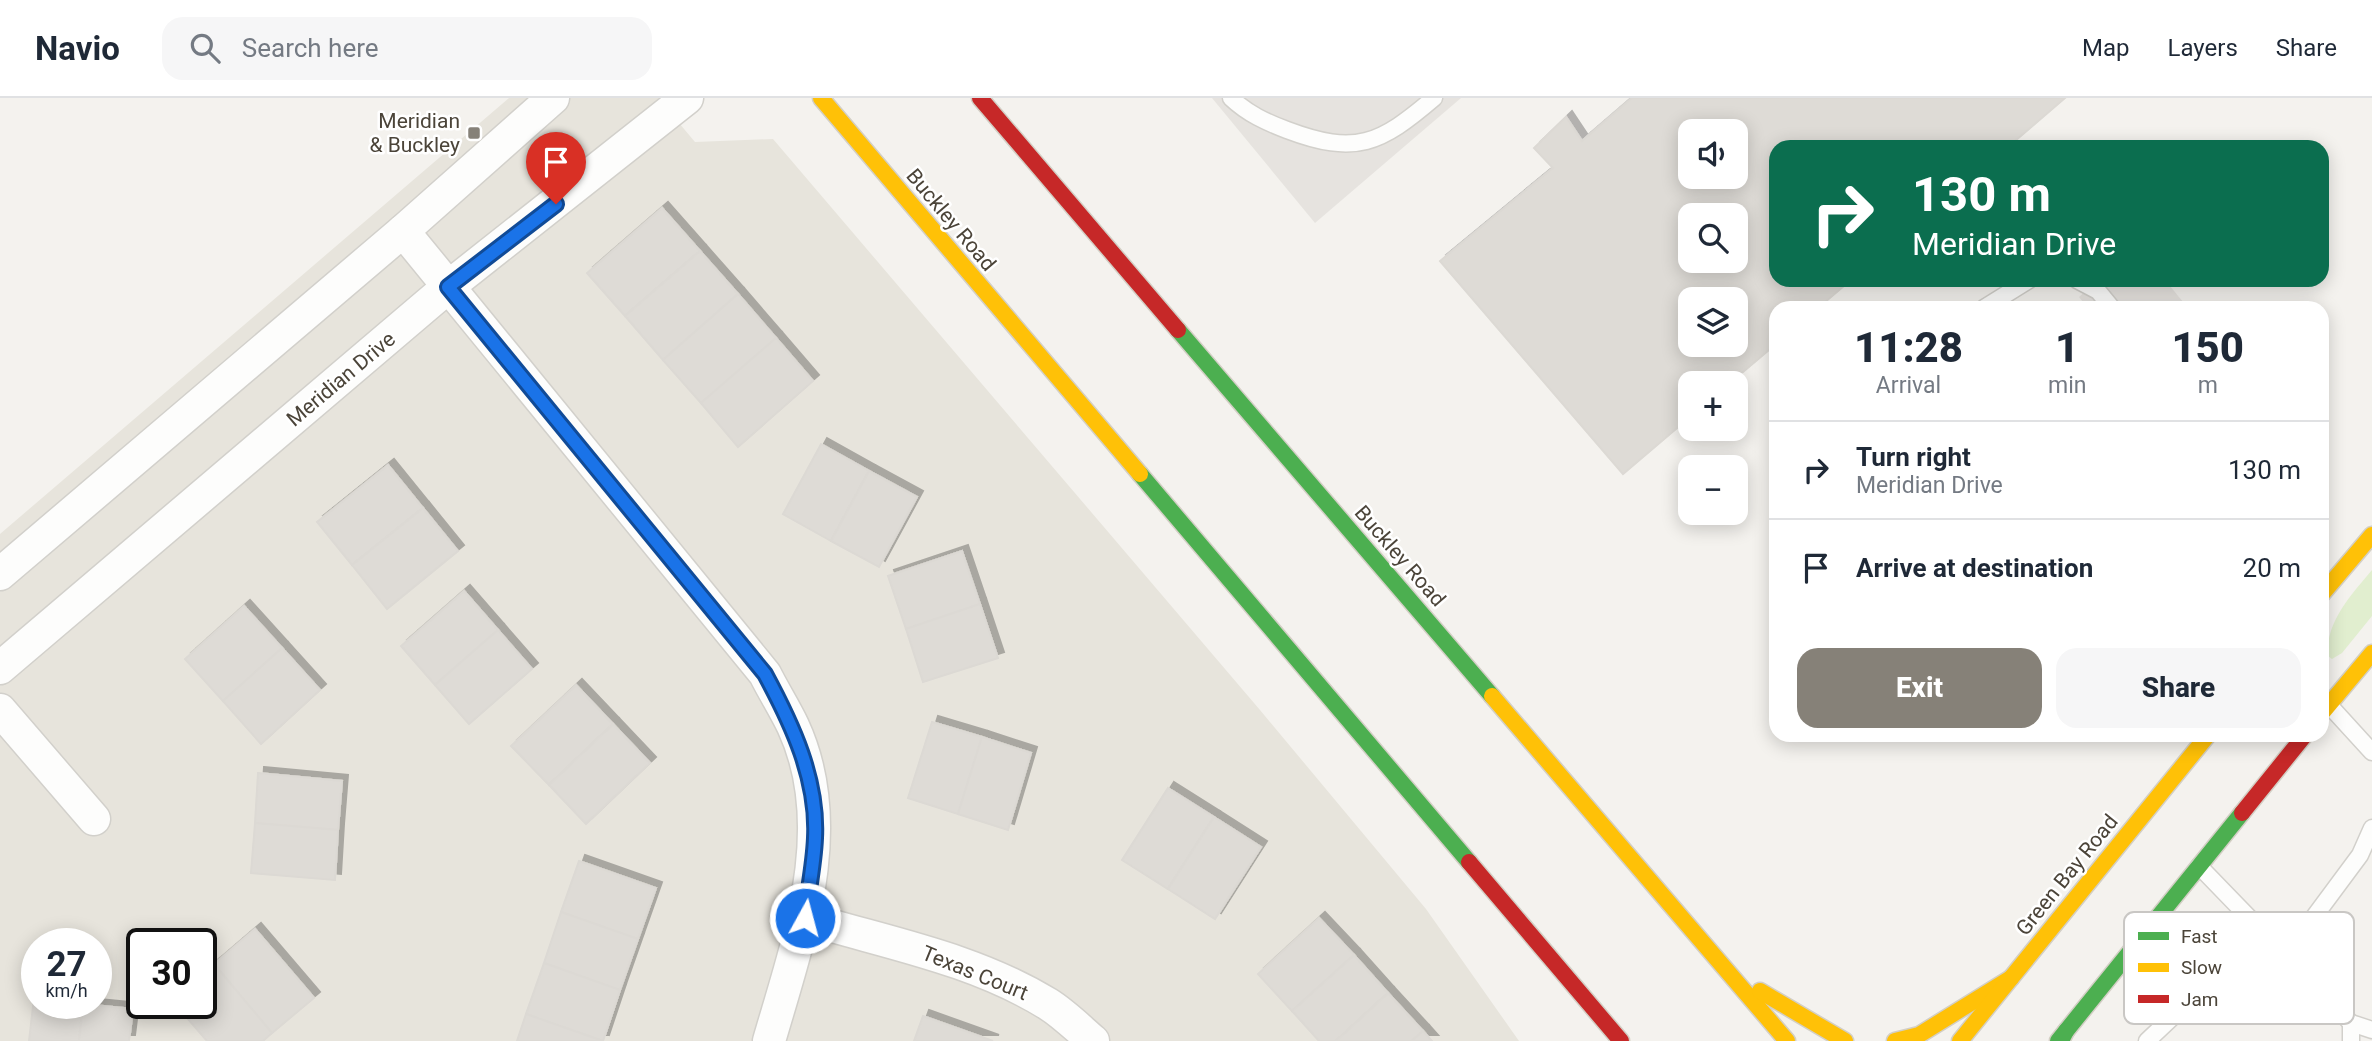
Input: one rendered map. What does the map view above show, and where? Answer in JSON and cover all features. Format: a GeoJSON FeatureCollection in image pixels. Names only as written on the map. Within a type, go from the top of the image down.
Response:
{"type":"FeatureCollection","features":[{"type":"Feature","properties":{"kind":"main road","name":"Buckley Road"},"geometry":{"type":"LineString","coordinates":[[821,98],[1621,1041]]}},
{"type":"Feature","properties":{"kind":"main road","name":"Buckley Road"},"geometry":{"type":"LineString","coordinates":[[980,98],[1787,1041]]}},
{"type":"Feature","properties":{"kind":"main road"},"geometry":{"type":"LineString","coordinates":[[2329,586],[2372,535]]}},
{"type":"Feature","properties":{"kind":"main road"},"geometry":{"type":"LineString","coordinates":[[2329,700],[2372,653]]}},
{"type":"Feature","properties":{"kind":"main road","name":"Green Bay Road"},"geometry":{"type":"LineString","coordinates":[[1959,1041],[2202,742]]}},
{"type":"Feature","properties":{"kind":"main road"},"geometry":{"type":"LineString","coordinates":[[2161,912],[2299,742]]}},
{"type":"Feature","properties":{"kind":"main road"},"geometry":{"type":"LineString","coordinates":[[1719,960],[1779,1005],[1845,1041]]}},
{"type":"Feature","properties":{"kind":"main road"},"geometry":{"type":"LineString","coordinates":[[2065,1039],[2124,960]]}},
{"type":"Feature","properties":{"kind":"main road"},"geometry":{"type":"LineString","coordinates":[[1895,1041],[1919,1035],[2011,978]]}},
{"type":"Feature","properties":{"kind":"street"},"geometry":{"type":"LineString","coordinates":[[0,574],[403,231],[553,98]]}},
{"type":"Feature","properties":{"kind":"street","name":"Meridian Drive"},"geometry":{"type":"LineString","coordinates":[[0,668],[448,287],[687,98]]}},
{"type":"Feature","properties":{"kind":"street"},"geometry":{"type":"LineString","coordinates":[[403,231],[765,674],[794,728],[810,784],[815,836],[805,918],[769,1041]]}},
{"type":"Feature","properties":{"kind":"street"},"geometry":{"type":"LineString","coordinates":[[0,710],[94,819]]}},
{"type":"Feature","properties":{"kind":"street","name":"Texas Court"},"geometry":{"type":"LineString","coordinates":[[805,918],[872,939],[929,951],[996,978],[1049,1004],[1093,1041]]}},
{"type":"Feature","properties":{"kind":"lane"},"geometry":{"type":"LineString","coordinates":[[1231,98],[1255,118],[1324,143],[1351,146],[1380,137],[1406,122],[1434,98]]}},
{"type":"Feature","properties":{"kind":"lane"},"geometry":{"type":"LineString","coordinates":[[1995,301],[2018,287]]}},
{"type":"Feature","properties":{"kind":"lane"},"geometry":{"type":"LineString","coordinates":[[2090,287],[2106,301]]}},
{"type":"Feature","properties":{"kind":"lane"},"geometry":{"type":"LineString","coordinates":[[2329,711],[2372,752]]}},
{"type":"Feature","properties":{"kind":"lane"},"geometry":{"type":"LineString","coordinates":[[2318,912],[2360,855],[2372,828]]}},
{"type":"Feature","properties":{"kind":"lane"},"geometry":{"type":"LineString","coordinates":[[2200,866],[2243,912]]}},
{"type":"Feature","properties":{"kind":"lane"},"geometry":{"type":"LineString","coordinates":[[2147,1041],[2165,1024]]}},
{"type":"Feature","properties":{"kind":"lane"},"geometry":{"type":"LineString","coordinates":[[2354,1024],[2372,1030]]}},
{"type":"Feature","properties":{"kind":"shaded area"},"geometry":{"type":"Polygon","coordinates":[[[509,98],[658,98],[695,142],[773,139],[1260,710],[1426,909],[1519,1041],[0,1041],[0,534],[509,98]]]}},
{"type":"Feature","properties":{"kind":"shaded area"},"geometry":{"type":"Polygon","coordinates":[[[1212,98],[1461,98],[1315,223],[1212,98]]]}},
{"type":"Feature","properties":{"kind":"shaded area"},"geometry":{"type":"Polygon","coordinates":[[[2090,287],[2171,287],[2182,301],[2082,301],[2079,297],[2090,287]]]}},
{"type":"Feature","properties":{"kind":"green space"},"geometry":{"type":"Polygon","coordinates":[[[2372,570],[2372,616],[2342,653],[2332,659],[2329,657],[2331,632],[2348,599],[2372,570]]]}},
{"type":"Feature","properties":{"kind":"building"},"geometry":{"type":"Polygon","coordinates":[[[1632,98],[2065,98],[2016,140],[1769,140],[1769,287],[1843,287],[1826,301],[1769,301],[1769,350],[1744,371],[1678,371],[1678,427],[1623,474],[1440,261],[1553,168],[1534,148],[1566,117],[1582,141],[1632,98]]]}},
{"type":"Feature","properties":{"kind":"building"},"geometry":{"type":"Polygon","coordinates":[[[662,208],[700,251],[625,316],[587,273],[662,208]]]}},
{"type":"Feature","properties":{"kind":"building"},"geometry":{"type":"Polygon","coordinates":[[[700,251],[738,294],[663,360],[625,316],[700,251]]]}},
{"type":"Feature","properties":{"kind":"building"},"geometry":{"type":"Polygon","coordinates":[[[738,294],[776,338],[701,403],[663,360],[738,294]]]}},
{"type":"Feature","properties":{"kind":"building"},"geometry":{"type":"Polygon","coordinates":[[[776,338],[813,381],[738,447],[701,403],[776,338]]]}},
{"type":"Feature","properties":{"kind":"building"},"geometry":{"type":"Polygon","coordinates":[[[821,444],[869,471],[831,541],[783,514],[821,444]]]}},
{"type":"Feature","properties":{"kind":"building"},"geometry":{"type":"Polygon","coordinates":[[[388,465],[423,508],[352,565],[317,522],[388,465]]]}},
{"type":"Feature","properties":{"kind":"building"},"geometry":{"type":"Polygon","coordinates":[[[869,471],[917,497],[879,567],[831,541],[869,471]]]}},
{"type":"Feature","properties":{"kind":"building"},"geometry":{"type":"Polygon","coordinates":[[[423,508],[458,551],[387,609],[352,565],[423,508]]]}},
{"type":"Feature","properties":{"kind":"building"},"geometry":{"type":"Polygon","coordinates":[[[962,551],[980,604],[906,629],[888,576],[962,551]]]}},
{"type":"Feature","properties":{"kind":"building"},"geometry":{"type":"Polygon","coordinates":[[[464,591],[498,630],[435,685],[401,646],[464,591]]]}},
{"type":"Feature","properties":{"kind":"building"},"geometry":{"type":"Polygon","coordinates":[[[980,604],[998,658],[923,682],[906,629],[980,604]]]}},
{"type":"Feature","properties":{"kind":"building"},"geometry":{"type":"Polygon","coordinates":[[[244,606],[282,648],[223,701],[185,659],[244,606]]]}},
{"type":"Feature","properties":{"kind":"building"},"geometry":{"type":"Polygon","coordinates":[[[498,630],[532,669],[469,724],[435,685],[498,630]]]}},
{"type":"Feature","properties":{"kind":"building"},"geometry":{"type":"Polygon","coordinates":[[[282,648],[320,690],[261,744],[223,701],[282,648]]]}},
{"type":"Feature","properties":{"kind":"building"},"geometry":{"type":"Polygon","coordinates":[[[576,685],[613,724],[549,785],[511,746],[576,685]]]}},
{"type":"Feature","properties":{"kind":"building"},"geometry":{"type":"Polygon","coordinates":[[[932,722],[982,737],[958,814],[908,798],[932,722]]]}},
{"type":"Feature","properties":{"kind":"building"},"geometry":{"type":"Polygon","coordinates":[[[613,724],[650,763],[586,824],[549,785],[613,724]]]}},
{"type":"Feature","properties":{"kind":"building"},"geometry":{"type":"Polygon","coordinates":[[[982,737],[1031,753],[1008,830],[958,814],[982,737]]]}},
{"type":"Feature","properties":{"kind":"building"},"geometry":{"type":"Polygon","coordinates":[[[258,773],[342,781],[338,830],[255,823],[258,773]]]}},
{"type":"Feature","properties":{"kind":"building"},"geometry":{"type":"Polygon","coordinates":[[[1168,788],[1214,817],[1168,889],[1122,860],[1168,788]]]}},
{"type":"Feature","properties":{"kind":"building"},"geometry":{"type":"Polygon","coordinates":[[[1214,817],[1261,847],[1215,919],[1168,889],[1214,817]]]}},
{"type":"Feature","properties":{"kind":"building"},"geometry":{"type":"Polygon","coordinates":[[[255,823],[338,830],[335,880],[251,873],[255,823]]]}},
{"type":"Feature","properties":{"kind":"building"},"geometry":{"type":"Polygon","coordinates":[[[579,861],[656,888],[638,939],[561,912],[579,861]]]}},
{"type":"Feature","properties":{"kind":"building"},"geometry":{"type":"Polygon","coordinates":[[[561,912],[638,939],[620,990],[544,963],[561,912]]]}},
{"type":"Feature","properties":{"kind":"building"},"geometry":{"type":"Polygon","coordinates":[[[1319,918],[1354,955],[1292,1011],[1258,974],[1319,918]]]}},
{"type":"Feature","properties":{"kind":"building"},"geometry":{"type":"Polygon","coordinates":[[[255,929],[314,998],[272,1033],[217,968],[217,961],[255,929]]]}},
{"type":"Feature","properties":{"kind":"building"},"geometry":{"type":"Polygon","coordinates":[[[1354,955],[1388,993],[1336,1041],[1319,1041],[1292,1011],[1354,955]]]}},
{"type":"Feature","properties":{"kind":"building"},"geometry":{"type":"Polygon","coordinates":[[[544,963],[620,990],[603,1041],[526,1014],[544,963]]]}},
{"type":"Feature","properties":{"kind":"building"},"geometry":{"type":"Polygon","coordinates":[[[217,968],[272,1033],[263,1041],[207,1041],[188,1019],[217,1019],[217,968]]]}},
{"type":"Feature","properties":{"kind":"building"},"geometry":{"type":"Polygon","coordinates":[[[1388,993],[1423,1031],[1412,1041],[1336,1041],[1388,993]]]}},
{"type":"Feature","properties":{"kind":"building"},"geometry":{"type":"Polygon","coordinates":[[[112,1007],[126,1008],[126,1019],[132,1019],[129,1041],[79,1041],[81,1019],[112,1019],[112,1007]]]}},
{"type":"Feature","properties":{"kind":"building"},"geometry":{"type":"Polygon","coordinates":[[[526,1014],[603,1041],[517,1041],[526,1014]]]}},
{"type":"Feature","properties":{"kind":"building"},"geometry":{"type":"Polygon","coordinates":[[[923,1016],[993,1041],[914,1041],[923,1016]]]}},
{"type":"Feature","properties":{"kind":"building"},"geometry":{"type":"Polygon","coordinates":[[[32,1019],[81,1019],[79,1041],[29,1041],[32,1019]]]}},
{"type":"Feature","properties":{"kind":"building"},"geometry":{"type":"Polygon","coordinates":[[[1423,1031],[1432,1041],[1412,1041],[1423,1031]]]}},
{"type":"Feature","properties":{"kind":"traffic: fast"},"geometry":{"type":"LineString","coordinates":[[1178,330],[1492,696]]}},
{"type":"Feature","properties":{"kind":"traffic: fast"},"geometry":{"type":"LineString","coordinates":[[1140,474],[1469,862]]}},
{"type":"Feature","properties":{"kind":"traffic: fast"},"geometry":{"type":"LineString","coordinates":[[2162,912],[2242,813]]}},
{"type":"Feature","properties":{"kind":"traffic: fast"},"geometry":{"type":"LineString","coordinates":[[2058,1041],[2124,959]]}},
{"type":"Feature","properties":{"kind":"traffic: fast"},"geometry":{"type":"LineString","coordinates":[[2061,1041],[2066,1031]]}},
{"type":"Feature","properties":{"kind":"traffic: slow"},"geometry":{"type":"LineString","coordinates":[[821,98],[1140,474]]}},
{"type":"Feature","properties":{"kind":"traffic: slow"},"geometry":{"type":"LineString","coordinates":[[2329,586],[2372,535]]}},
{"type":"Feature","properties":{"kind":"traffic: slow"},"geometry":{"type":"LineString","coordinates":[[2329,705],[2372,653]]}},
{"type":"Feature","properties":{"kind":"traffic: slow"},"geometry":{"type":"LineString","coordinates":[[1492,696],[1787,1041]]}},
{"type":"Feature","properties":{"kind":"traffic: slow"},"geometry":{"type":"LineString","coordinates":[[1960,1041],[2202,742]]}},
{"type":"Feature","properties":{"kind":"traffic: slow"},"geometry":{"type":"LineString","coordinates":[[1895,1041],[1919,1035],[2011,978]]}},
{"type":"Feature","properties":{"kind":"traffic: slow"},"geometry":{"type":"LineString","coordinates":[[1760,991],[1845,1041]]}},
{"type":"Feature","properties":{"kind":"traffic: jam"},"geometry":{"type":"LineString","coordinates":[[980,98],[1178,330]]}},
{"type":"Feature","properties":{"kind":"traffic: jam"},"geometry":{"type":"LineString","coordinates":[[2242,813],[2299,742]]}},
{"type":"Feature","properties":{"kind":"traffic: jam"},"geometry":{"type":"LineString","coordinates":[[1469,862],[1621,1041]]}},
{"type":"Feature","properties":{"kind":"place","name":"Meridian & Buckley"},"geometry":{"type":"Point","coordinates":[474,133]}},
{"type":"Feature","properties":{"kind":"route"},"geometry":{"type":"LineString","coordinates":[[556,204],[448,287],[765,674],[794,728],[810,784],[815,836],[805,918]]}}]}
